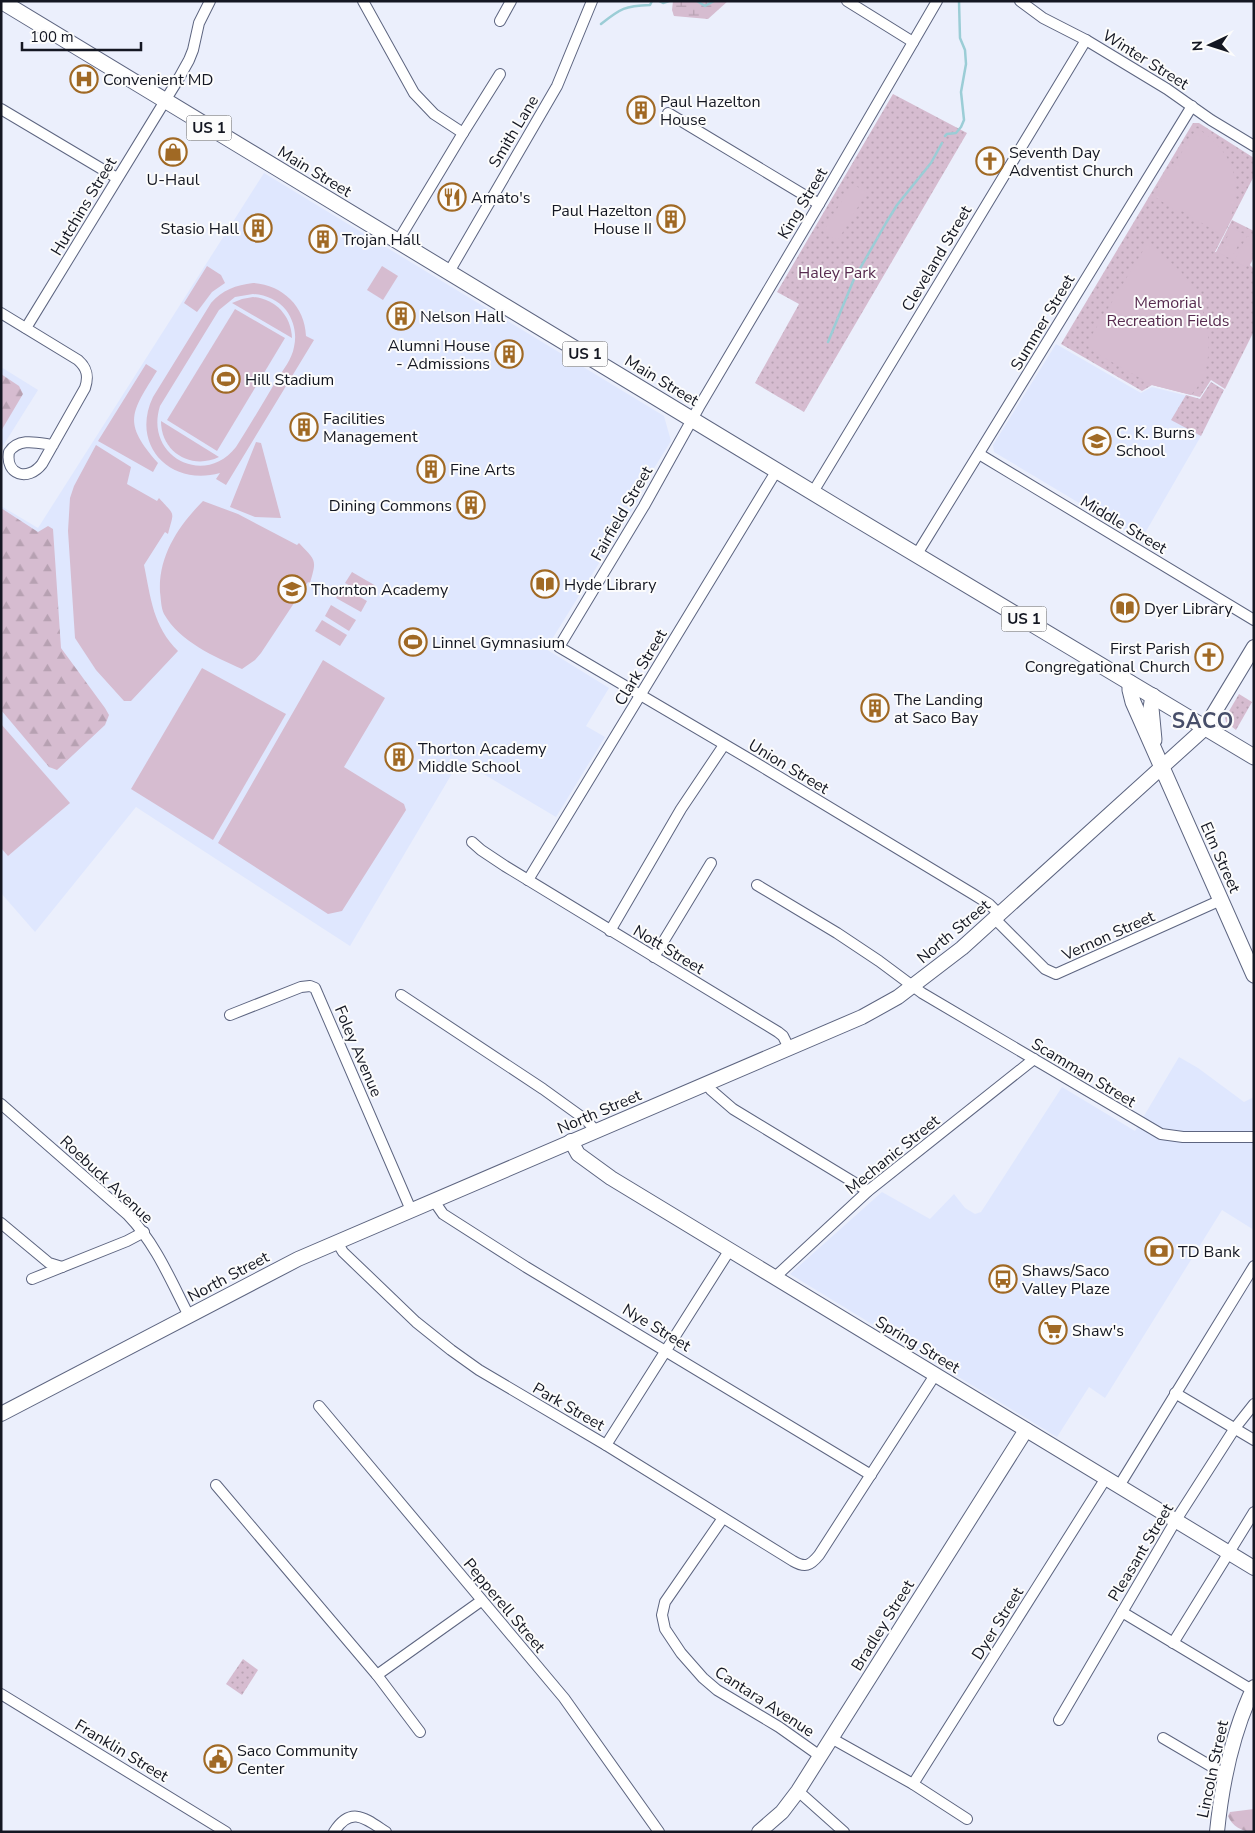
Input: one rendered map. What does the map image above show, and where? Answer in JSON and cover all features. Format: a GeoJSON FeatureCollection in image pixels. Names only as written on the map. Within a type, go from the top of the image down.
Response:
{"type":"FeatureCollection","features":[{"type":"Feature","properties":{"kind":"main road","name":"Main Street"},"geometry":{"type":"LineString","coordinates":[[1,1],[1254,757]]}},
{"type":"Feature","properties":{"kind":"main road","name":"North Street"},"geometry":{"type":"LineString","coordinates":[[1,1414],[290,1263],[875,1010],[912,987],[962,948],[998,917],[1158,761],[1205,728],[1254,647]]}},
{"type":"Feature","properties":{"kind":"main road","name":"Elm Street"},"geometry":{"type":"LineString","coordinates":[[1130,683],[1131,696],[1158,761],[1252,965]]}},
{"type":"Feature","properties":{"kind":"main road","name":"Elm Street"},"geometry":{"type":"LineString","coordinates":[[1153,696],[1151,708],[1158,761]]}},
{"type":"Feature","properties":{"kind":"main road","name":"Spring Street"},"geometry":{"type":"LineString","coordinates":[[571,1141],[578,1154],[599,1170],[728,1251],[1254,1568]]}},
{"type":"Feature","properties":{"kind":"main road","name":"Bradley Street"},"geometry":{"type":"LineString","coordinates":[[759,1832],[782,1812],[798,1791],[1026,1430]]}},
{"type":"Feature","properties":{"kind":"main road","name":"Lincoln Street"},"geometry":{"type":"LineString","coordinates":[[1216,1832],[1237,1727],[1253,1689]]}},
{"type":"Feature","properties":{"kind":"street"},"geometry":{"type":"LineString","coordinates":[[165,101],[189,60],[199,23],[210,1]]}},
{"type":"Feature","properties":{"kind":"street"},"geometry":{"type":"LineString","coordinates":[[363,1],[414,93],[434,114],[463,133]]}},
{"type":"Feature","properties":{"kind":"street"},"geometry":{"type":"LineString","coordinates":[[500,21],[511,1]]}},
{"type":"Feature","properties":{"kind":"street","name":"Smith Lane"},"geometry":{"type":"LineString","coordinates":[[449,272],[557,86],[592,1]]}},
{"type":"Feature","properties":{"kind":"street"},"geometry":{"type":"LineString","coordinates":[[847,1],[914,42]]}},
{"type":"Feature","properties":{"kind":"street","name":"King Street"},"geometry":{"type":"LineString","coordinates":[[692,419],[820,204],[937,1]]}},
{"type":"Feature","properties":{"kind":"street","name":"Winter Street"},"geometry":{"type":"LineString","coordinates":[[1020,1],[1043,18],[1086,40],[1254,146]]}},
{"type":"Feature","properties":{"kind":"street","name":"Cleveland Street"},"geometry":{"type":"LineString","coordinates":[[813,492],[1086,40]]}},
{"type":"Feature","properties":{"kind":"street"},"geometry":{"type":"LineString","coordinates":[[398,241],[500,74]]}},
{"type":"Feature","properties":{"kind":"street","name":"Hutchins Street"},"geometry":{"type":"LineString","coordinates":[[26,328],[165,101]]}},
{"type":"Feature","properties":{"kind":"street","name":"Summer Street"},"geometry":{"type":"LineString","coordinates":[[917,554],[1192,106]]}},
{"type":"Feature","properties":{"kind":"street"},"geometry":{"type":"LineString","coordinates":[[1,108],[117,178]]}},
{"type":"Feature","properties":{"kind":"street"},"geometry":{"type":"LineString","coordinates":[[668,113],[820,204]]}},
{"type":"Feature","properties":{"kind":"street"},"geometry":{"type":"LineString","coordinates":[[1,313],[78,360],[87,373],[85,388],[53,445]]}},
{"type":"Feature","properties":{"kind":"street","name":"Fairfield Street"},"geometry":{"type":"LineString","coordinates":[[559,647],[644,506],[692,419]]}},
{"type":"Feature","properties":{"kind":"street","name":"Middle Street"},"geometry":{"type":"LineString","coordinates":[[979,454],[1254,620]]}},
{"type":"Feature","properties":{"kind":"street","name":"Clark Street"},"geometry":{"type":"LineString","coordinates":[[528,880],[777,470]]}},
{"type":"Feature","properties":{"kind":"street","name":"Union Street"},"geometry":{"type":"LineString","coordinates":[[559,647],[974,894],[989,904],[998,917]]}},
{"type":"Feature","properties":{"kind":"street"},"geometry":{"type":"LineString","coordinates":[[610,931],[681,809],[724,746]]}},
{"type":"Feature","properties":{"kind":"street","name":"Nott Street"},"geometry":{"type":"LineString","coordinates":[[472,842],[494,860],[778,1032],[790,1048]]}},
{"type":"Feature","properties":{"kind":"street"},"geometry":{"type":"LineString","coordinates":[[654,957],[711,863]]}},
{"type":"Feature","properties":{"kind":"street","name":"Scamman Street"},"geometry":{"type":"LineString","coordinates":[[757,885],[879,961],[912,987],[1161,1134],[1183,1137],[1254,1138]]}},
{"type":"Feature","properties":{"kind":"street","name":"Vernon Street"},"geometry":{"type":"LineString","coordinates":[[998,917],[1045,969],[1056,974],[1221,900]]}},
{"type":"Feature","properties":{"kind":"street","name":"Foley Avenue"},"geometry":{"type":"LineString","coordinates":[[230,1016],[301,987],[310,986],[316,988],[411,1210]]}},
{"type":"Feature","properties":{"kind":"street"},"geometry":{"type":"LineString","coordinates":[[401,995],[543,1088],[586,1120],[596,1131]]}},
{"type":"Feature","properties":{"kind":"street","name":"Mechanic Street"},"geometry":{"type":"LineString","coordinates":[[774,1278],[868,1191],[1034,1059]]}},
{"type":"Feature","properties":{"kind":"street"},"geometry":{"type":"LineString","coordinates":[[706,1084],[714,1094],[743,1116],[868,1191]]}},
{"type":"Feature","properties":{"kind":"street","name":"Roebuck Avenue"},"geometry":{"type":"LineString","coordinates":[[1,1104],[128,1215],[144,1232],[189,1316]]}},
{"type":"Feature","properties":{"kind":"street","name":"Nye Street"},"geometry":{"type":"LineString","coordinates":[[434,1200],[440,1210],[452,1219],[526,1267],[870,1475]]}},
{"type":"Feature","properties":{"kind":"street"},"geometry":{"type":"LineString","coordinates":[[1,1222],[49,1263],[62,1267]]}},
{"type":"Feature","properties":{"kind":"street"},"geometry":{"type":"LineString","coordinates":[[32,1279],[127,1241],[144,1232]]}},
{"type":"Feature","properties":{"kind":"street","name":"Park Street"},"geometry":{"type":"LineString","coordinates":[[337,1242],[343,1252],[408,1314],[451,1350],[479,1370],[606,1445],[797,1563],[807,1566],[819,1555],[870,1475]]}},
{"type":"Feature","properties":{"kind":"street"},"geometry":{"type":"LineString","coordinates":[[606,1445],[728,1251]]}},
{"type":"Feature","properties":{"kind":"street"},"geometry":{"type":"LineString","coordinates":[[1119,1486],[1254,1266]]}},
{"type":"Feature","properties":{"kind":"street"},"geometry":{"type":"LineString","coordinates":[[870,1475],[935,1375]]}},
{"type":"Feature","properties":{"kind":"street"},"geometry":{"type":"LineString","coordinates":[[1175,1393],[1254,1440]]}},
{"type":"Feature","properties":{"kind":"street","name":"Pleasant Street"},"geometry":{"type":"LineString","coordinates":[[1059,1720],[1176,1520],[1235,1428],[1254,1404]]}},
{"type":"Feature","properties":{"kind":"street","name":"Pepperell Street"},"geometry":{"type":"LineString","coordinates":[[319,1406],[574,1711],[659,1832]]}},
{"type":"Feature","properties":{"kind":"street","name":"Dyer Street"},"geometry":{"type":"LineString","coordinates":[[913,1784],[1106,1478]]}},
{"type":"Feature","properties":{"kind":"street"},"geometry":{"type":"LineString","coordinates":[[216,1485],[376,1675],[420,1732]]}},
{"type":"Feature","properties":{"kind":"street"},"geometry":{"type":"LineString","coordinates":[[1173,1643],[1254,1512]]}},
{"type":"Feature","properties":{"kind":"street","name":"Cantara Avenue"},"geometry":{"type":"LineString","coordinates":[[723,1518],[665,1602],[662,1622],[681,1653],[710,1684],[779,1727],[820,1756]]}},
{"type":"Feature","properties":{"kind":"street"},"geometry":{"type":"LineString","coordinates":[[376,1675],[481,1601]]}},
{"type":"Feature","properties":{"kind":"street"},"geometry":{"type":"LineString","coordinates":[[1122,1612],[1253,1689]]}},
{"type":"Feature","properties":{"kind":"street","name":"Franklin Street"},"geometry":{"type":"LineString","coordinates":[[1,1694],[226,1832]]}},
{"type":"Feature","properties":{"kind":"street"},"geometry":{"type":"LineString","coordinates":[[831,1738],[913,1784],[967,1819]]}},
{"type":"Feature","properties":{"kind":"street"},"geometry":{"type":"LineString","coordinates":[[1163,1738],[1226,1775]]}},
{"type":"Feature","properties":{"kind":"street"},"geometry":{"type":"LineString","coordinates":[[798,1791],[844,1832]]}},
{"type":"Feature","properties":{"kind":"street"},"geometry":{"type":"LineString","coordinates":[[334,1832],[349,1817],[362,1817],[386,1832]]}},
{"type":"Feature","properties":{"kind":"shaded area","name":"Thornton Academy"},"geometry":{"type":"Polygon","coordinates":[[[264,173],[664,416],[671,441],[638,494],[640,497],[546,649],[609,688],[586,726],[605,737],[556,817],[460,760],[350,946],[136,807],[35,932],[1,893],[1,506],[38,528],[264,173]]]}},
{"type":"Feature","properties":{"kind":"shaded area","name":"C. K. Burns School"},"geometry":{"type":"Polygon","coordinates":[[[1056,344],[1141,393],[1152,387],[1200,399],[1211,382],[1224,390],[1201,436],[1141,540],[994,452],[993,445],[1056,344]]]}},
{"type":"Feature","properties":{"kind":"shaded area"},"geometry":{"type":"Polygon","coordinates":[[[1,367],[38,390],[1,449],[1,367]]]}},
{"type":"Feature","properties":{"kind":"shaded area"},"geometry":{"type":"Polygon","coordinates":[[[1179,1057],[1198,1068],[1244,1102],[1254,1097],[1254,1230],[1222,1210],[1105,1398],[1089,1387],[1057,1437],[790,1274],[882,1192],[930,1219],[954,1194],[965,1208],[975,1214],[981,1212],[1062,1087],[1135,1131],[1179,1057]]]}},
{"type":"Feature","properties":{"kind":"green space"},"geometry":{"type":"Polygon","coordinates":[[[673,1],[728,1],[708,19],[674,16],[672,10],[673,1]]]}},
{"type":"Feature","properties":{"kind":"green space","name":"Haley Park"},"geometry":{"type":"Polygon","coordinates":[[[893,94],[967,133],[804,412],[755,383],[799,304],[777,292],[893,94]]]}},
{"type":"Feature","properties":{"kind":"green space","name":"Memorial Recreation Fields"},"geometry":{"type":"Polygon","coordinates":[[[1193,123],[1199,123],[1254,158],[1254,176],[1215,252],[1232,220],[1254,231],[1254,257],[1250,265],[1254,269],[1254,331],[1225,389],[1211,380],[1200,397],[1152,385],[1142,391],[1061,344],[1193,123]]]}},
{"type":"Feature","properties":{"kind":"green space"},"geometry":{"type":"Polygon","coordinates":[[[1197,128],[1222,150],[1230,163],[1234,176],[1236,190],[1234,205],[1223,236],[1182,211],[1178,212],[1155,197],[1154,193],[1197,128]]]}},
{"type":"Feature","properties":{"kind":"green space"},"geometry":{"type":"Polygon","coordinates":[[[852,184],[867,192],[838,240],[823,232],[852,184]]]}},
{"type":"Feature","properties":{"kind":"green space"},"geometry":{"type":"Polygon","coordinates":[[[1232,228],[1244,234],[1231,259],[1219,253],[1232,228]]]}},
{"type":"Feature","properties":{"kind":"green space"},"geometry":{"type":"Polygon","coordinates":[[[1247,236],[1254,239],[1254,251],[1246,267],[1234,261],[1247,236]]]}},
{"type":"Feature","properties":{"kind":"green space"},"geometry":{"type":"Polygon","coordinates":[[[1147,244],[1173,264],[1187,279],[1195,291],[1206,321],[1208,354],[1206,369],[1200,383],[1191,395],[1152,385],[1089,349],[1088,342],[1090,338],[1147,244]]]}},
{"type":"Feature","properties":{"kind":"green space"},"geometry":{"type":"Polygon","coordinates":[[[207,266],[221,275],[225,283],[212,292],[197,312],[184,303],[207,266]]]}},
{"type":"Feature","properties":{"kind":"green space"},"geometry":{"type":"Polygon","coordinates":[[[382,266],[398,276],[383,300],[367,290],[382,266]]]}},
{"type":"Feature","properties":{"kind":"green space"},"geometry":{"type":"Polygon","coordinates":[[[253,283],[273,288],[290,299],[301,315],[305,325],[306,336],[314,340],[226,485],[216,479],[220,473],[202,476],[185,474],[171,468],[159,458],[151,446],[147,431],[147,415],[153,397],[211,303],[225,291],[253,283]],[[258,295],[235,297],[219,310],[160,406],[157,424],[161,439],[169,452],[180,461],[194,465],[208,465],[223,459],[236,447],[291,356],[295,342],[295,332],[289,314],[283,306],[275,301],[258,295]]]}},
{"type":"Feature","properties":{"kind":"green space"},"geometry":{"type":"Polygon","coordinates":[[[253,297],[268,301],[285,315],[289,322],[292,338],[232,303],[253,297]]]}},
{"type":"Feature","properties":{"kind":"green space","name":"Hill Stadium"},"geometry":{"type":"Polygon","coordinates":[[[235,309],[285,338],[217,451],[167,420],[235,309]]]}},
{"type":"Feature","properties":{"kind":"green space"},"geometry":{"type":"Polygon","coordinates":[[[146,364],[157,371],[141,397],[134,417],[139,437],[158,463],[153,472],[98,441],[146,364]]]}},
{"type":"Feature","properties":{"kind":"green space"},"geometry":{"type":"Polygon","coordinates":[[[1,374],[19,386],[23,394],[1,431],[1,374]]]}},
{"type":"Feature","properties":{"kind":"green space"},"geometry":{"type":"Polygon","coordinates":[[[1211,382],[1224,390],[1201,436],[1171,420],[1186,395],[1200,399],[1211,382]]]}},
{"type":"Feature","properties":{"kind":"green space"},"geometry":{"type":"Polygon","coordinates":[[[161,421],[219,457],[199,461],[189,460],[180,456],[166,442],[162,432],[161,421]]]}},
{"type":"Feature","properties":{"kind":"green space"},"geometry":{"type":"Polygon","coordinates":[[[256,442],[261,443],[281,518],[255,517],[230,507],[256,442]]]}},
{"type":"Feature","properties":{"kind":"green space"},"geometry":{"type":"Polygon","coordinates":[[[96,445],[131,467],[127,484],[157,501],[159,498],[172,514],[168,534],[165,532],[144,565],[151,601],[158,622],[163,632],[178,651],[131,701],[124,701],[96,670],[75,638],[68,531],[70,498],[74,486],[96,445]]]}},
{"type":"Feature","properties":{"kind":"green space"},"geometry":{"type":"Polygon","coordinates":[[[203,501],[238,514],[297,545],[299,543],[314,561],[310,583],[308,582],[261,653],[242,669],[210,654],[189,641],[171,624],[162,609],[160,579],[166,554],[178,531],[203,501]]]}},
{"type":"Feature","properties":{"kind":"green space"},"geometry":{"type":"Polygon","coordinates":[[[1,508],[38,532],[48,526],[53,529],[61,648],[109,715],[105,725],[57,770],[49,767],[1,710],[1,508]]]}},
{"type":"Feature","properties":{"kind":"green space"},"geometry":{"type":"Polygon","coordinates":[[[352,572],[376,586],[370,597],[345,583],[352,572]]]}},
{"type":"Feature","properties":{"kind":"green space"},"geometry":{"type":"Polygon","coordinates":[[[343,587],[367,601],[361,612],[336,598],[343,587]]]}},
{"type":"Feature","properties":{"kind":"green space"},"geometry":{"type":"Polygon","coordinates":[[[331,605],[356,620],[349,631],[325,616],[331,605]]]}},
{"type":"Feature","properties":{"kind":"green space"},"geometry":{"type":"Polygon","coordinates":[[[322,620],[347,635],[340,646],[315,631],[322,620]]]}},
{"type":"Feature","properties":{"kind":"green space"},"geometry":{"type":"Polygon","coordinates":[[[323,660],[385,698],[344,767],[404,804],[406,810],[342,911],[328,914],[218,843],[323,660]]]}},
{"type":"Feature","properties":{"kind":"green space"},"geometry":{"type":"Polygon","coordinates":[[[202,668],[286,714],[213,840],[131,789],[202,668]]]}},
{"type":"Feature","properties":{"kind":"green space"},"geometry":{"type":"Polygon","coordinates":[[[1239,694],[1252,702],[1236,730],[1226,722],[1225,718],[1239,694]]]}},
{"type":"Feature","properties":{"kind":"green space"},"geometry":{"type":"Polygon","coordinates":[[[1,724],[70,803],[8,856],[1,848],[1,724]]]}},
{"type":"Feature","properties":{"kind":"green space"},"geometry":{"type":"Polygon","coordinates":[[[243,1659],[258,1670],[242,1695],[226,1684],[243,1659]]]}},
{"type":"Feature","properties":{"kind":"green space"},"geometry":{"type":"Polygon","coordinates":[[[1254,1809],[1254,1832],[1238,1828],[1228,1816],[1230,1812],[1254,1809]]]}},
{"type":"Feature","properties":{"kind":"waterway"},"geometry":{"type":"LineString","coordinates":[[601,24],[624,9],[650,5],[652,1]]}},
{"type":"Feature","properties":{"kind":"waterway"},"geometry":{"type":"LineString","coordinates":[[659,1],[663,3],[669,1]]}},
{"type":"Feature","properties":{"kind":"waterway"},"geometry":{"type":"LineString","coordinates":[[697,1],[705,6],[714,1]]}},
{"type":"Feature","properties":{"kind":"waterway"},"geometry":{"type":"LineString","coordinates":[[945,136],[956,133],[964,120],[961,92],[966,64],[965,50],[960,38],[959,1]]}},
{"type":"Feature","properties":{"kind":"waterway"},"geometry":{"type":"LineString","coordinates":[[828,342],[854,279],[886,223],[897,205],[931,163],[942,143]]}},
{"type":"Feature","properties":{"kind":"place","name":"Convenient MD"},"geometry":{"type":"Point","coordinates":[84,79]}},
{"type":"Feature","properties":{"kind":"place","name":"Paul Hazelton House"},"geometry":{"type":"Point","coordinates":[641,110]}},
{"type":"Feature","properties":{"kind":"place","name":"U-Haul"},"geometry":{"type":"Point","coordinates":[173,152]}},
{"type":"Feature","properties":{"kind":"place","name":"Seventh Day Adventist Church"},"geometry":{"type":"Point","coordinates":[990,161]}},
{"type":"Feature","properties":{"kind":"place","name":"Amato's"},"geometry":{"type":"Point","coordinates":[452,197]}},
{"type":"Feature","properties":{"kind":"place","name":"Paul Hazelton House II"},"geometry":{"type":"Point","coordinates":[671,219]}},
{"type":"Feature","properties":{"kind":"place","name":"Stasio Hall"},"geometry":{"type":"Point","coordinates":[258,228]}},
{"type":"Feature","properties":{"kind":"place","name":"Trojan Hall"},"geometry":{"type":"Point","coordinates":[323,239]}},
{"type":"Feature","properties":{"kind":"place","name":"Nelson Hall"},"geometry":{"type":"Point","coordinates":[401,316]}},
{"type":"Feature","properties":{"kind":"place","name":"Alumni House - Admissions"},"geometry":{"type":"Point","coordinates":[509,354]}},
{"type":"Feature","properties":{"kind":"place","name":"Hill Stadium"},"geometry":{"type":"Point","coordinates":[226,379]}},
{"type":"Feature","properties":{"kind":"place","name":"Facilities Management"},"geometry":{"type":"Point","coordinates":[304,427]}},
{"type":"Feature","properties":{"kind":"place","name":"C. K. Burns School"},"geometry":{"type":"Point","coordinates":[1097,441]}},
{"type":"Feature","properties":{"kind":"place","name":"Fine Arts"},"geometry":{"type":"Point","coordinates":[431,469]}},
{"type":"Feature","properties":{"kind":"place","name":"Dining Commons"},"geometry":{"type":"Point","coordinates":[471,505]}},
{"type":"Feature","properties":{"kind":"place","name":"Hyde Library"},"geometry":{"type":"Point","coordinates":[545,584]}},
{"type":"Feature","properties":{"kind":"place","name":"Thornton Academy"},"geometry":{"type":"Point","coordinates":[292,589]}},
{"type":"Feature","properties":{"kind":"place","name":"Dyer Library"},"geometry":{"type":"Point","coordinates":[1125,608]}},
{"type":"Feature","properties":{"kind":"place","name":"Linnel Gymnasium"},"geometry":{"type":"Point","coordinates":[413,642]}},
{"type":"Feature","properties":{"kind":"place","name":"First Parish Congregational Church"},"geometry":{"type":"Point","coordinates":[1209,657]}},
{"type":"Feature","properties":{"kind":"place","name":"The Landing at Saco Bay"},"geometry":{"type":"Point","coordinates":[875,708]}},
{"type":"Feature","properties":{"kind":"place","name":"Thorton Academy Middle School"},"geometry":{"type":"Point","coordinates":[399,757]}},
{"type":"Feature","properties":{"kind":"place","name":"TD Bank"},"geometry":{"type":"Point","coordinates":[1159,1251]}},
{"type":"Feature","properties":{"kind":"place","name":"Shaws/Saco Valley Plaze"},"geometry":{"type":"Point","coordinates":[1003,1279]}},
{"type":"Feature","properties":{"kind":"place","name":"Shaw's"},"geometry":{"type":"Point","coordinates":[1053,1330]}},
{"type":"Feature","properties":{"kind":"place","name":"Saco Community Center"},"geometry":{"type":"Point","coordinates":[218,1759]}},
{"type":"Feature","properties":{"kind":"district","name":"SACO"},"geometry":{"type":"Point","coordinates":[1203,721]}}]}
